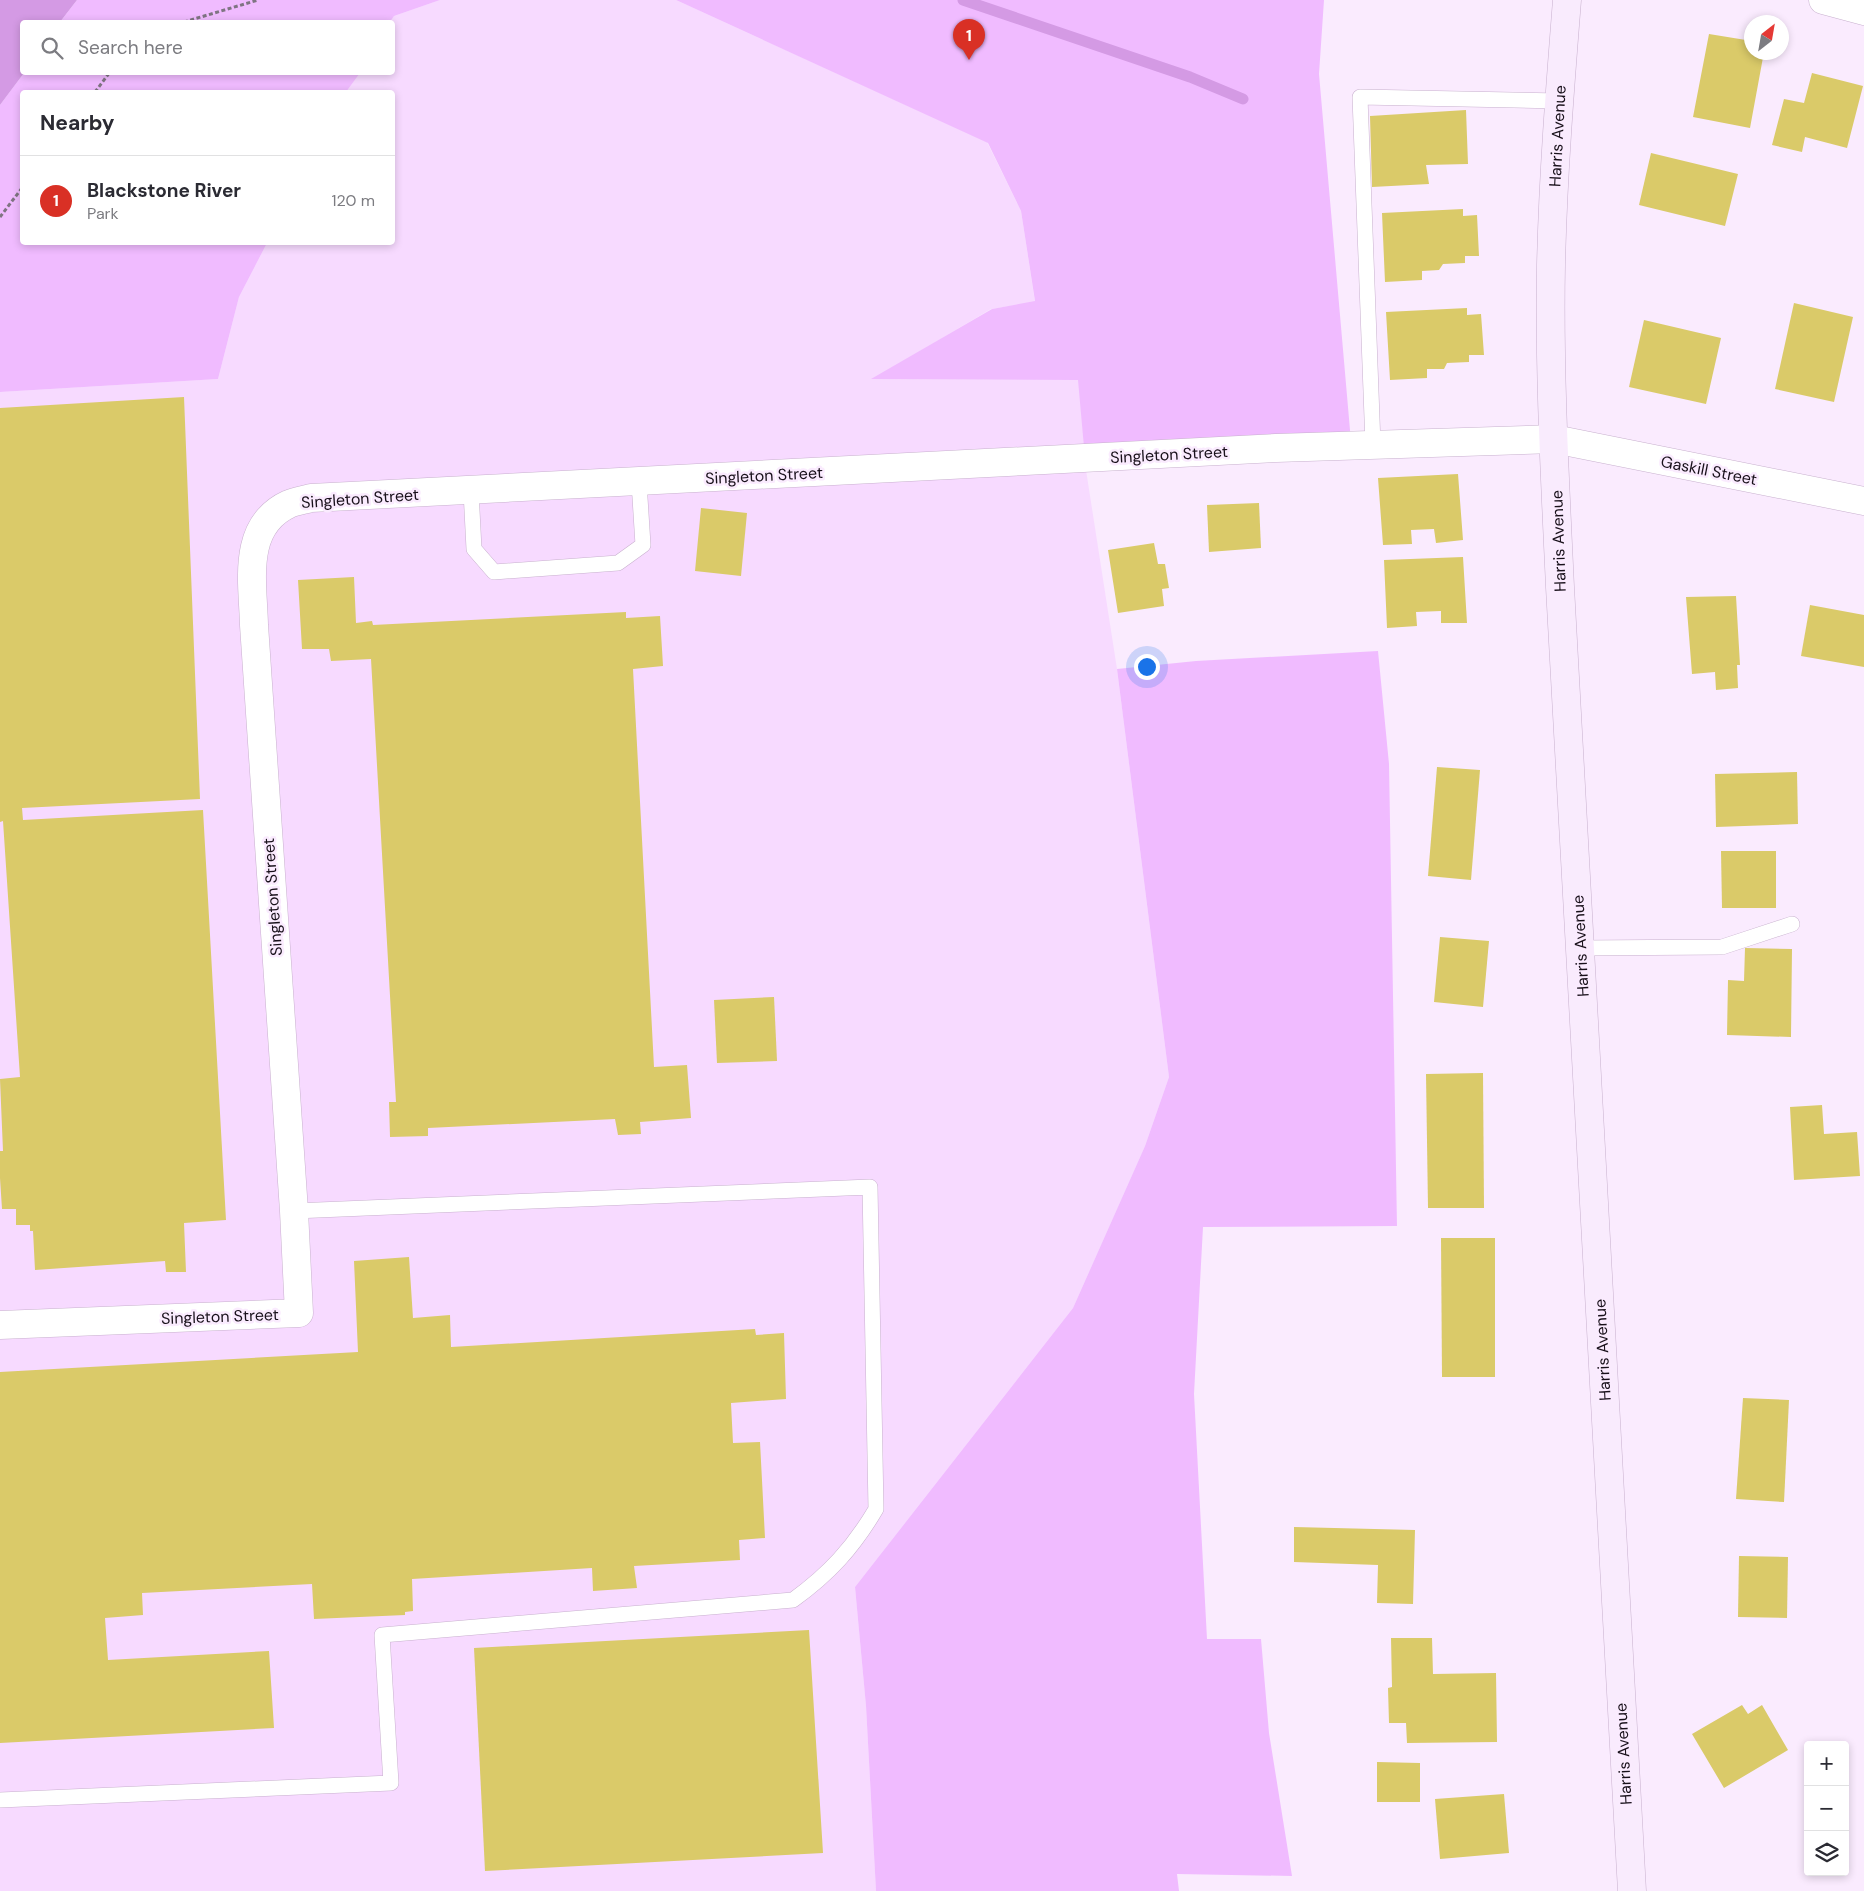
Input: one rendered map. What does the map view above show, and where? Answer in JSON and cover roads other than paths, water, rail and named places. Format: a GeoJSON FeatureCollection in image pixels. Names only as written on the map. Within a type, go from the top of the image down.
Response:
{"type":"FeatureCollection","features":[{"type":"Feature","properties":{"kind":"main road","name":"Harris Avenue"},"geometry":{"type":"LineString","coordinates":[[1567,0],[1559,101],[1551,265],[1554,439],[1560,587],[1632,1891]]}},
{"type":"Feature","properties":{"kind":"street"},"geometry":{"type":"LineString","coordinates":[[1823,0],[1864,11]]}},
{"type":"Feature","properties":{"kind":"street","name":"Singleton Street"},"geometry":{"type":"LineString","coordinates":[[0,1325],[299,1313],[294,1211],[254,624],[252,557],[257,536],[268,520],[288,504],[311,498],[1276,448],[1554,439]]}},
{"type":"Feature","properties":{"kind":"street","name":"Gaskill Street"},"geometry":{"type":"LineString","coordinates":[[1554,439],[1864,501]]}},
{"type":"Feature","properties":{"kind":"lane"},"geometry":{"type":"LineString","coordinates":[[1372,446],[1360,97],[1559,101]]}},
{"type":"Feature","properties":{"kind":"lane"},"geometry":{"type":"LineString","coordinates":[[471,491],[474,549],[494,572],[618,563],[643,545],[639,482]]}},
{"type":"Feature","properties":{"kind":"lane"},"geometry":{"type":"LineString","coordinates":[[1580,948],[1722,947],[1792,924]]}},
{"type":"Feature","properties":{"kind":"lane"},"geometry":{"type":"LineString","coordinates":[[0,1800],[392,1783],[382,1635],[793,1600],[817,1583],[840,1560],[858,1539],[876,1509],[870,1187],[294,1211]]}},
{"type":"Feature","properties":{"kind":"waterway"},"geometry":{"type":"LineString","coordinates":[[963,0],[1190,77],[1243,99]]}},
{"type":"Feature","properties":{"kind":"place","name":"Blackstone River"},"geometry":{"type":"Point","coordinates":[969,60]}}]}
